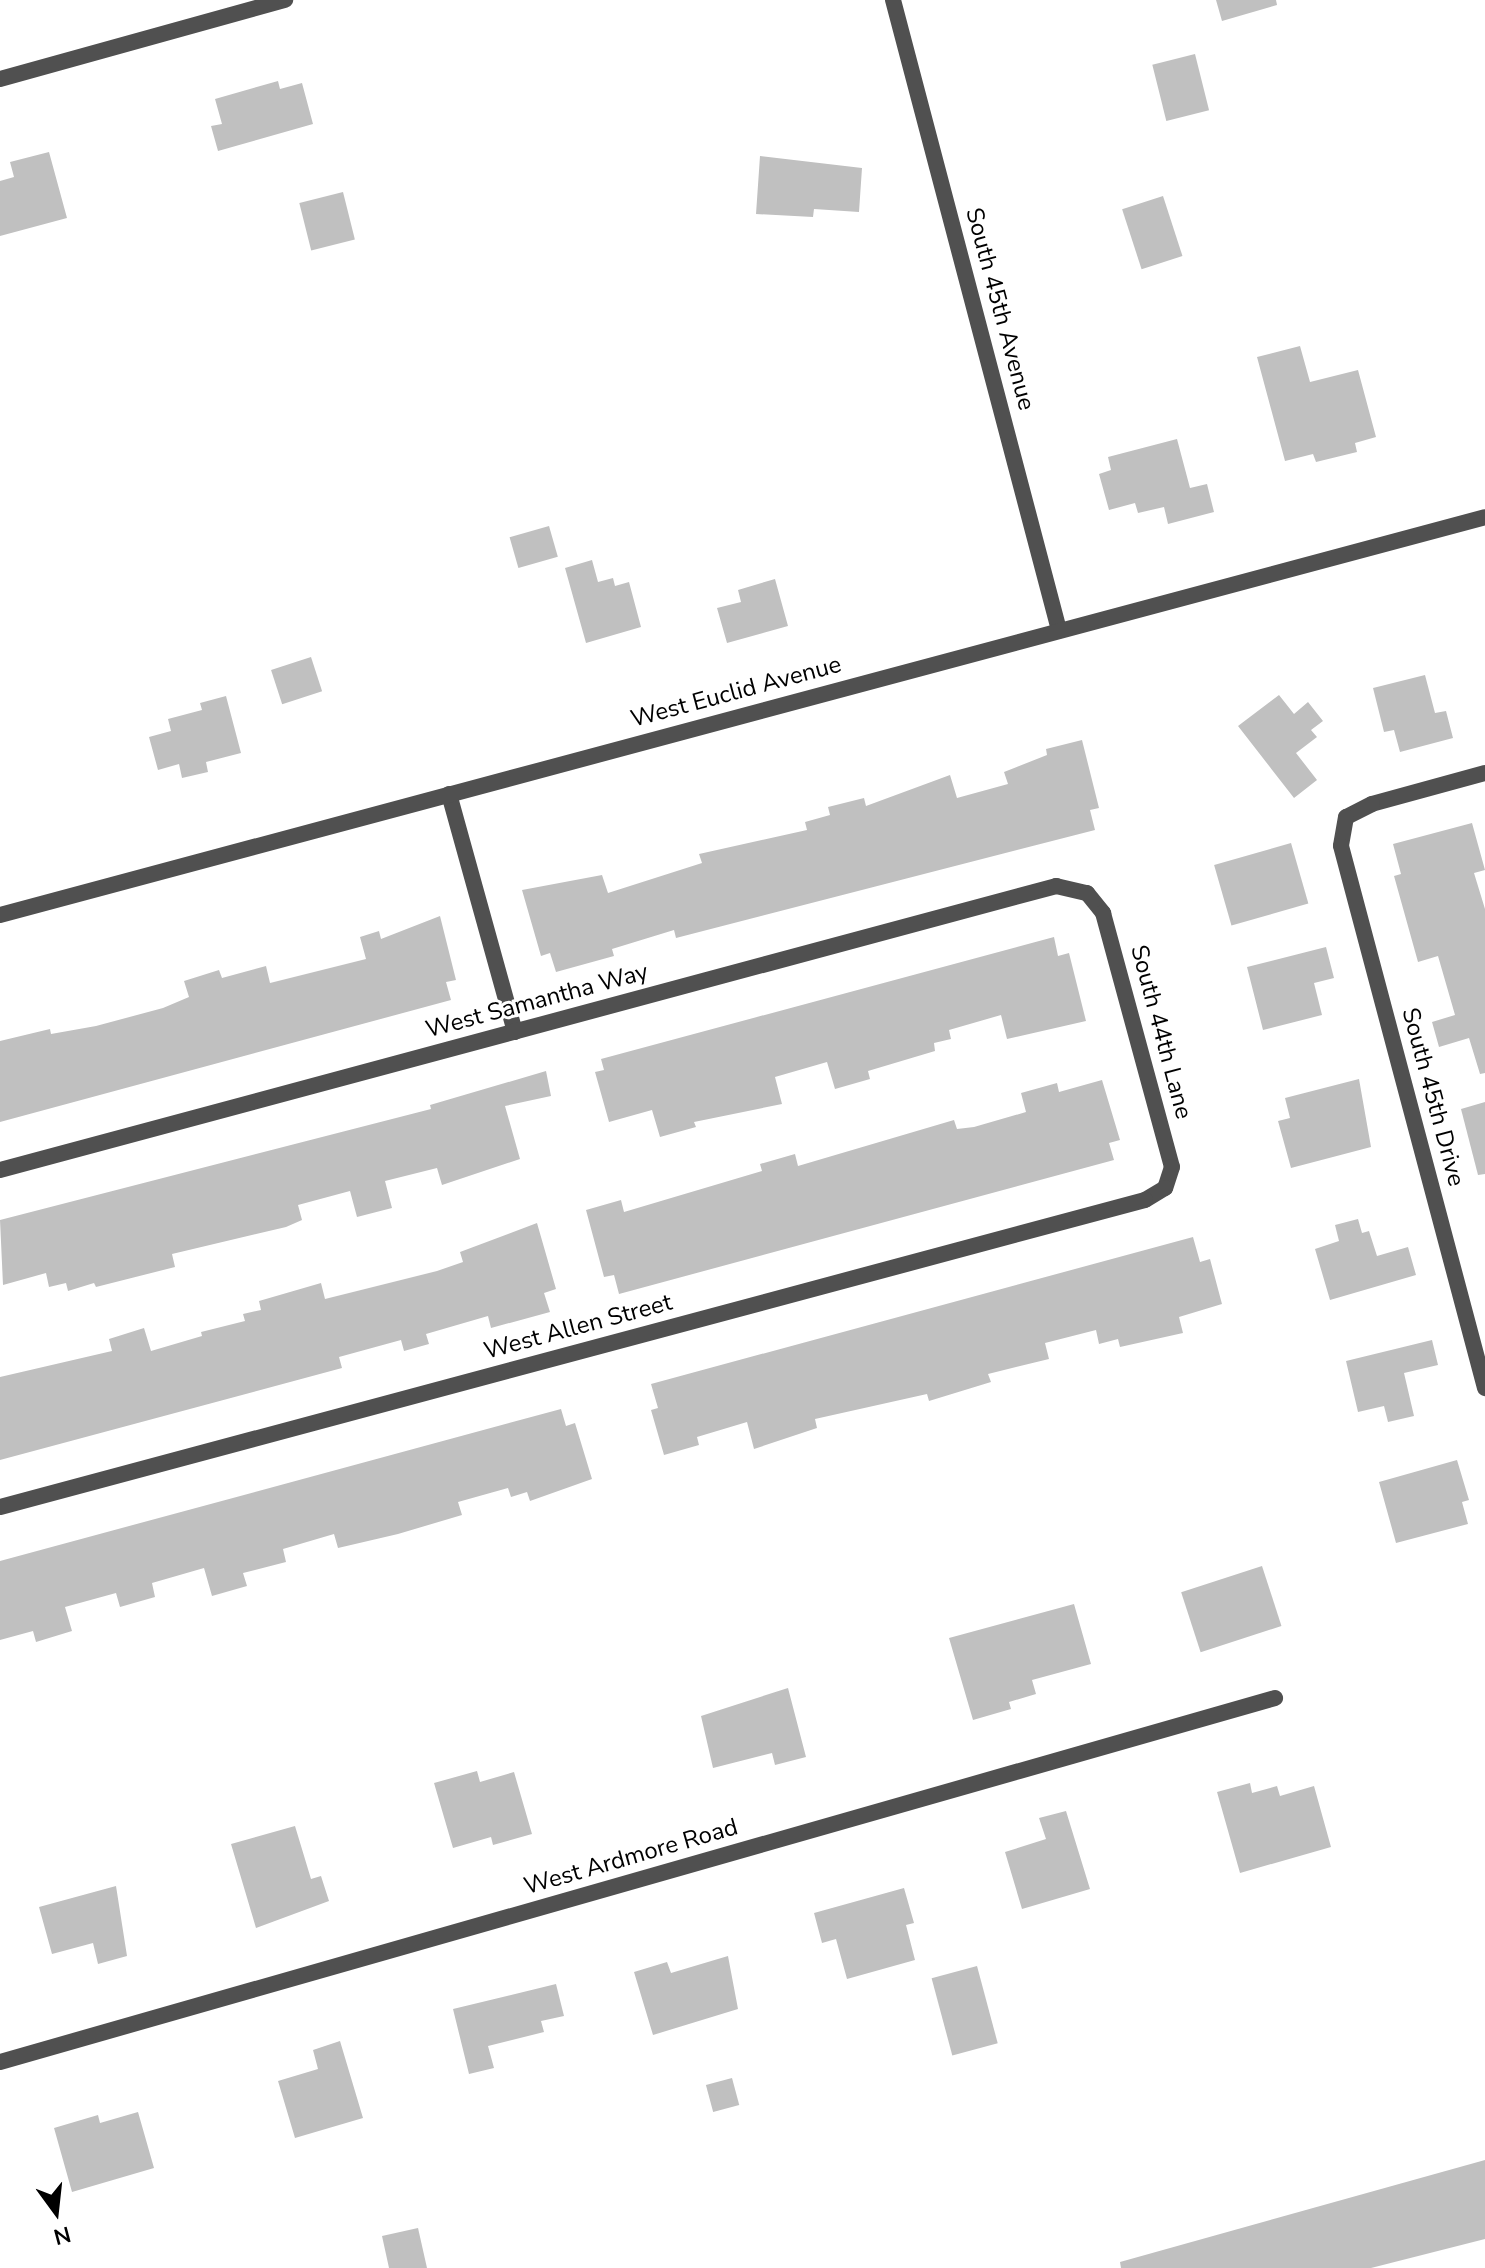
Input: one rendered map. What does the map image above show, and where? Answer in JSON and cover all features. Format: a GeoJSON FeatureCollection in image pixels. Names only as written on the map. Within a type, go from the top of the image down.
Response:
{"type":"FeatureCollection","features":[{"type":"Feature","properties":{"kind":"street"},"geometry":{"type":"LineString","coordinates":[[0,79],[285,0]]}},
{"type":"Feature","properties":{"kind":"street","name":"South 45th Avenue"},"geometry":{"type":"LineString","coordinates":[[893,0],[1059,630]]}},
{"type":"Feature","properties":{"kind":"street","name":"West Euclid Avenue"},"geometry":{"type":"LineString","coordinates":[[0,915],[1485,517]]}},
{"type":"Feature","properties":{"kind":"street","name":"South 45th Drive"},"geometry":{"type":"LineString","coordinates":[[1485,773],[1372,804],[1346,817],[1341,846],[1485,1388]]}},
{"type":"Feature","properties":{"kind":"street"},"geometry":{"type":"LineString","coordinates":[[449,794],[515,1032]]}},
{"type":"Feature","properties":{"kind":"street","name":"West Samantha Way"},"geometry":{"type":"LineString","coordinates":[[0,1170],[1056,886],[1087,893]]}},
{"type":"Feature","properties":{"kind":"street","name":"South 44th Lane"},"geometry":{"type":"LineString","coordinates":[[1087,893],[1103,913],[1172,1167],[1165,1188]]}},
{"type":"Feature","properties":{"kind":"street","name":"West Allen Street"},"geometry":{"type":"LineString","coordinates":[[0,1507],[1145,1200],[1165,1188]]}},
{"type":"Feature","properties":{"kind":"street","name":"West Ardmore Road"},"geometry":{"type":"LineString","coordinates":[[0,2062],[1275,1698]]}},
{"type":"Feature","properties":{"kind":"building"},"geometry":{"type":"Polygon","coordinates":[[[1216,0],[1276,0],[1277,5],[1222,21],[1216,0]]]}},
{"type":"Feature","properties":{"kind":"building"},"geometry":{"type":"Polygon","coordinates":[[[1195,54],[1209,110],[1166,121],[1152,65],[1195,54]]]}},
{"type":"Feature","properties":{"kind":"building"},"geometry":{"type":"Polygon","coordinates":[[[278,81],[280,89],[302,83],[313,124],[218,151],[211,126],[222,124],[215,99],[278,81]]]}},
{"type":"Feature","properties":{"kind":"building"},"geometry":{"type":"Polygon","coordinates":[[[49,152],[67,218],[0,236],[0,181],[14,177],[10,162],[49,152]]]}},
{"type":"Feature","properties":{"kind":"building"},"geometry":{"type":"Polygon","coordinates":[[[760,156],[862,168],[859,212],[814,209],[813,217],[756,214],[760,156]]]}},
{"type":"Feature","properties":{"kind":"building"},"geometry":{"type":"Polygon","coordinates":[[[343,192],[355,240],[311,250],[299,203],[343,192]]]}},
{"type":"Feature","properties":{"kind":"building"},"geometry":{"type":"Polygon","coordinates":[[[1163,196],[1182,256],[1142,269],[1122,209],[1163,196]]]}},
{"type":"Feature","properties":{"kind":"building"},"geometry":{"type":"Polygon","coordinates":[[[1300,346],[1310,382],[1358,370],[1376,437],[1355,443],[1357,452],[1316,462],[1313,454],[1285,461],[1257,357],[1300,346]]]}},
{"type":"Feature","properties":{"kind":"building"},"geometry":{"type":"Polygon","coordinates":[[[1177,439],[1190,488],[1207,484],[1214,512],[1168,524],[1164,507],[1138,513],[1135,503],[1109,510],[1099,474],[1111,470],[1108,457],[1177,439]]]}},
{"type":"Feature","properties":{"kind":"building"},"geometry":{"type":"Polygon","coordinates":[[[549,526],[558,557],[518,568],[510,537],[549,526]]]}},
{"type":"Feature","properties":{"kind":"building"},"geometry":{"type":"Polygon","coordinates":[[[592,560],[598,582],[613,578],[615,586],[629,582],[641,627],[586,643],[565,568],[592,560]]]}},
{"type":"Feature","properties":{"kind":"building"},"geometry":{"type":"Polygon","coordinates":[[[775,579],[788,626],[727,643],[717,608],[741,602],[738,590],[775,579]]]}},
{"type":"Feature","properties":{"kind":"building"},"geometry":{"type":"Polygon","coordinates":[[[311,657],[322,691],[282,704],[271,670],[311,657]]]}},
{"type":"Feature","properties":{"kind":"building"},"geometry":{"type":"Polygon","coordinates":[[[1425,675],[1435,713],[1446,711],[1453,738],[1400,752],[1394,730],[1384,732],[1373,688],[1425,675]]]}},
{"type":"Feature","properties":{"kind":"building"},"geometry":{"type":"Polygon","coordinates":[[[1279,695],[1294,714],[1308,702],[1323,721],[1311,730],[1317,737],[1296,753],[1317,780],[1294,798],[1238,726],[1279,695]]]}},
{"type":"Feature","properties":{"kind":"building"},"geometry":{"type":"Polygon","coordinates":[[[226,696],[241,753],[206,762],[208,772],[182,778],[179,764],[158,770],[149,737],[171,731],[168,719],[202,710],[200,703],[226,696]]]}},
{"type":"Feature","properties":{"kind":"building"},"geometry":{"type":"Polygon","coordinates":[[[1082,740],[1099,808],[1090,810],[1095,830],[676,938],[674,930],[612,949],[614,956],[556,972],[550,953],[541,956],[522,890],[602,875],[608,893],[702,863],[699,854],[807,830],[805,822],[830,815],[828,807],[864,798],[866,806],[950,775],[957,798],[1008,784],[1004,772],[1047,755],[1046,749],[1082,740]]]}},
{"type":"Feature","properties":{"kind":"building"},"geometry":{"type":"Polygon","coordinates":[[[1472,823],[1485,870],[1474,873],[1485,909],[1485,1073],[1480,1074],[1469,1038],[1439,1047],[1432,1022],[1455,1015],[1438,956],[1418,962],[1394,876],[1401,874],[1393,844],[1472,823]]]}},
{"type":"Feature","properties":{"kind":"building"},"geometry":{"type":"Polygon","coordinates":[[[1291,843],[1308,904],[1231,926],[1214,865],[1291,843]]]}},
{"type":"Feature","properties":{"kind":"building"},"geometry":{"type":"Polygon","coordinates":[[[440,916],[456,980],[446,982],[451,1000],[0,1122],[0,1041],[50,1029],[51,1034],[96,1026],[163,1008],[189,997],[184,981],[219,970],[222,978],[266,966],[270,983],[366,959],[360,937],[379,931],[381,939],[440,916]]]}},
{"type":"Feature","properties":{"kind":"building"},"geometry":{"type":"Polygon","coordinates":[[[1054,937],[1058,956],[1069,953],[1086,1021],[1007,1039],[1001,1015],[949,1030],[951,1039],[934,1043],[935,1051],[868,1071],[870,1079],[835,1089],[827,1062],[775,1077],[782,1104],[694,1122],[696,1127],[660,1137],[652,1110],[609,1122],[595,1072],[604,1070],[601,1059],[1054,937]]]}},
{"type":"Feature","properties":{"kind":"building"},"geometry":{"type":"Polygon","coordinates":[[[1326,947],[1334,978],[1314,983],[1322,1015],[1263,1030],[1247,967],[1326,947]]]}},
{"type":"Feature","properties":{"kind":"building"},"geometry":{"type":"Polygon","coordinates":[[[546,1071],[551,1096],[505,1106],[520,1159],[442,1185],[437,1168],[385,1181],[392,1208],[357,1217],[350,1191],[298,1205],[302,1220],[286,1227],[172,1254],[175,1267],[96,1287],[94,1283],[68,1291],[66,1283],[49,1287],[46,1273],[3,1285],[0,1220],[431,1109],[430,1105],[546,1071]]]}},
{"type":"Feature","properties":{"kind":"building"},"geometry":{"type":"Polygon","coordinates":[[[1359,1079],[1371,1147],[1291,1168],[1278,1121],[1290,1118],[1285,1098],[1359,1079]]]}},
{"type":"Feature","properties":{"kind":"building"},"geometry":{"type":"Polygon","coordinates":[[[1102,1080],[1120,1140],[1109,1143],[1114,1160],[619,1294],[614,1275],[604,1277],[586,1210],[621,1200],[624,1212],[762,1171],[760,1164],[795,1154],[798,1166],[954,1120],[957,1129],[974,1127],[1026,1112],[1021,1093],[1057,1083],[1059,1092],[1102,1080]]]}},
{"type":"Feature","properties":{"kind":"building"},"geometry":{"type":"Polygon","coordinates":[[[1485,1102],[1485,1174],[1478,1175],[1461,1109],[1485,1102]]]}},
{"type":"Feature","properties":{"kind":"building"},"geometry":{"type":"Polygon","coordinates":[[[1358,1219],[1362,1233],[1369,1231],[1377,1256],[1408,1247],[1416,1275],[1330,1300],[1315,1249],[1339,1241],[1335,1225],[1358,1219]]]}},
{"type":"Feature","properties":{"kind":"building"},"geometry":{"type":"Polygon","coordinates":[[[537,1223],[556,1289],[544,1293],[550,1312],[491,1328],[488,1316],[426,1334],[429,1344],[404,1351],[401,1340],[339,1357],[342,1368],[0,1460],[0,1377],[112,1351],[109,1339],[144,1328],[151,1351],[202,1336],[201,1332],[245,1321],[243,1314],[261,1310],[259,1301],[321,1283],[325,1299],[437,1271],[463,1262],[460,1252],[537,1223]]]}},
{"type":"Feature","properties":{"kind":"building"},"geometry":{"type":"Polygon","coordinates":[[[1193,1237],[1200,1262],[1210,1259],[1222,1304],[1179,1317],[1183,1333],[1120,1347],[1118,1339],[1099,1344],[1096,1330],[1045,1343],[1049,1359],[988,1374],[991,1382],[929,1401],[927,1394],[815,1419],[817,1428],[754,1449],[747,1422],[697,1437],[699,1445],[664,1455],[651,1410],[658,1408],[651,1384],[1193,1237]]]}},
{"type":"Feature","properties":{"kind":"building"},"geometry":{"type":"Polygon","coordinates":[[[1432,1340],[1438,1365],[1404,1373],[1414,1416],[1388,1422],[1384,1406],[1358,1412],[1346,1361],[1432,1340]]]}},
{"type":"Feature","properties":{"kind":"building"},"geometry":{"type":"Polygon","coordinates":[[[561,1409],[566,1426],[575,1423],[592,1479],[530,1501],[527,1492],[511,1497],[508,1488],[458,1502],[462,1515],[338,1548],[334,1534],[283,1549],[286,1562],[243,1573],[247,1586],[212,1596],[204,1568],[152,1583],[155,1597],[120,1607],[116,1593],[65,1607],[72,1631],[36,1642],[33,1631],[0,1640],[0,1561],[561,1409]]]}},
{"type":"Feature","properties":{"kind":"building"},"geometry":{"type":"Polygon","coordinates":[[[1457,1460],[1469,1500],[1462,1502],[1468,1524],[1396,1543],[1379,1482],[1457,1460]]]}},
{"type":"Feature","properties":{"kind":"building"},"geometry":{"type":"Polygon","coordinates":[[[1262,1566],[1281,1626],[1201,1652],[1181,1592],[1262,1566]]]}},
{"type":"Feature","properties":{"kind":"building"},"geometry":{"type":"Polygon","coordinates":[[[1074,1604],[1091,1664],[1032,1680],[1036,1694],[1009,1702],[1011,1709],[973,1720],[949,1638],[1074,1604]]]}},
{"type":"Feature","properties":{"kind":"building"},"geometry":{"type":"Polygon","coordinates":[[[788,1688],[806,1757],[775,1765],[772,1753],[713,1768],[701,1716],[788,1688]]]}},
{"type":"Feature","properties":{"kind":"building"},"geometry":{"type":"Polygon","coordinates":[[[477,1771],[480,1782],[514,1772],[532,1834],[493,1845],[491,1837],[453,1848],[434,1783],[477,1771]]]}},
{"type":"Feature","properties":{"kind":"building"},"geometry":{"type":"Polygon","coordinates":[[[1250,1783],[1252,1793],[1277,1786],[1280,1796],[1314,1786],[1331,1847],[1240,1873],[1217,1792],[1250,1783]]]}},
{"type":"Feature","properties":{"kind":"building"},"geometry":{"type":"Polygon","coordinates":[[[1066,1811],[1090,1889],[1022,1909],[1005,1852],[1046,1839],[1039,1818],[1066,1811]]]}},
{"type":"Feature","properties":{"kind":"building"},"geometry":{"type":"Polygon","coordinates":[[[295,1826],[311,1879],[321,1876],[329,1901],[256,1928],[231,1844],[295,1826]]]}},
{"type":"Feature","properties":{"kind":"building"},"geometry":{"type":"Polygon","coordinates":[[[116,1886],[127,1956],[98,1964],[93,1943],[52,1954],[39,1907],[116,1886]]]}},
{"type":"Feature","properties":{"kind":"building"},"geometry":{"type":"Polygon","coordinates":[[[904,1888],[914,1923],[906,1925],[915,1960],[847,1979],[836,1939],[822,1943],[814,1913],[904,1888]]]}},
{"type":"Feature","properties":{"kind":"building"},"geometry":{"type":"Polygon","coordinates":[[[728,1956],[738,2009],[653,2035],[634,1972],[667,1962],[671,1973],[728,1956]]]}},
{"type":"Feature","properties":{"kind":"building"},"geometry":{"type":"Polygon","coordinates":[[[977,1966],[998,2043],[952,2055],[932,1978],[977,1966]]]}},
{"type":"Feature","properties":{"kind":"building"},"geometry":{"type":"Polygon","coordinates":[[[556,1984],[564,2016],[541,2021],[544,2032],[488,2046],[494,2068],[469,2074],[453,2009],[556,1984]]]}},
{"type":"Feature","properties":{"kind":"building"},"geometry":{"type":"Polygon","coordinates":[[[340,2041],[363,2118],[295,2138],[278,2081],[318,2069],[313,2050],[340,2041]]]}},
{"type":"Feature","properties":{"kind":"building"},"geometry":{"type":"Polygon","coordinates":[[[732,2078],[739,2105],[713,2112],[706,2085],[732,2078]]]}},
{"type":"Feature","properties":{"kind":"building"},"geometry":{"type":"Polygon","coordinates":[[[138,2112],[154,2168],[72,2192],[54,2128],[98,2115],[100,2123],[138,2112]]]}},
{"type":"Feature","properties":{"kind":"building"},"geometry":{"type":"Polygon","coordinates":[[[1485,2160],[1485,2239],[1371,2268],[1121,2268],[1120,2262],[1485,2160]]]}},
{"type":"Feature","properties":{"kind":"building"},"geometry":{"type":"Polygon","coordinates":[[[418,2228],[427,2268],[389,2268],[382,2236],[418,2228]]]}}]}
